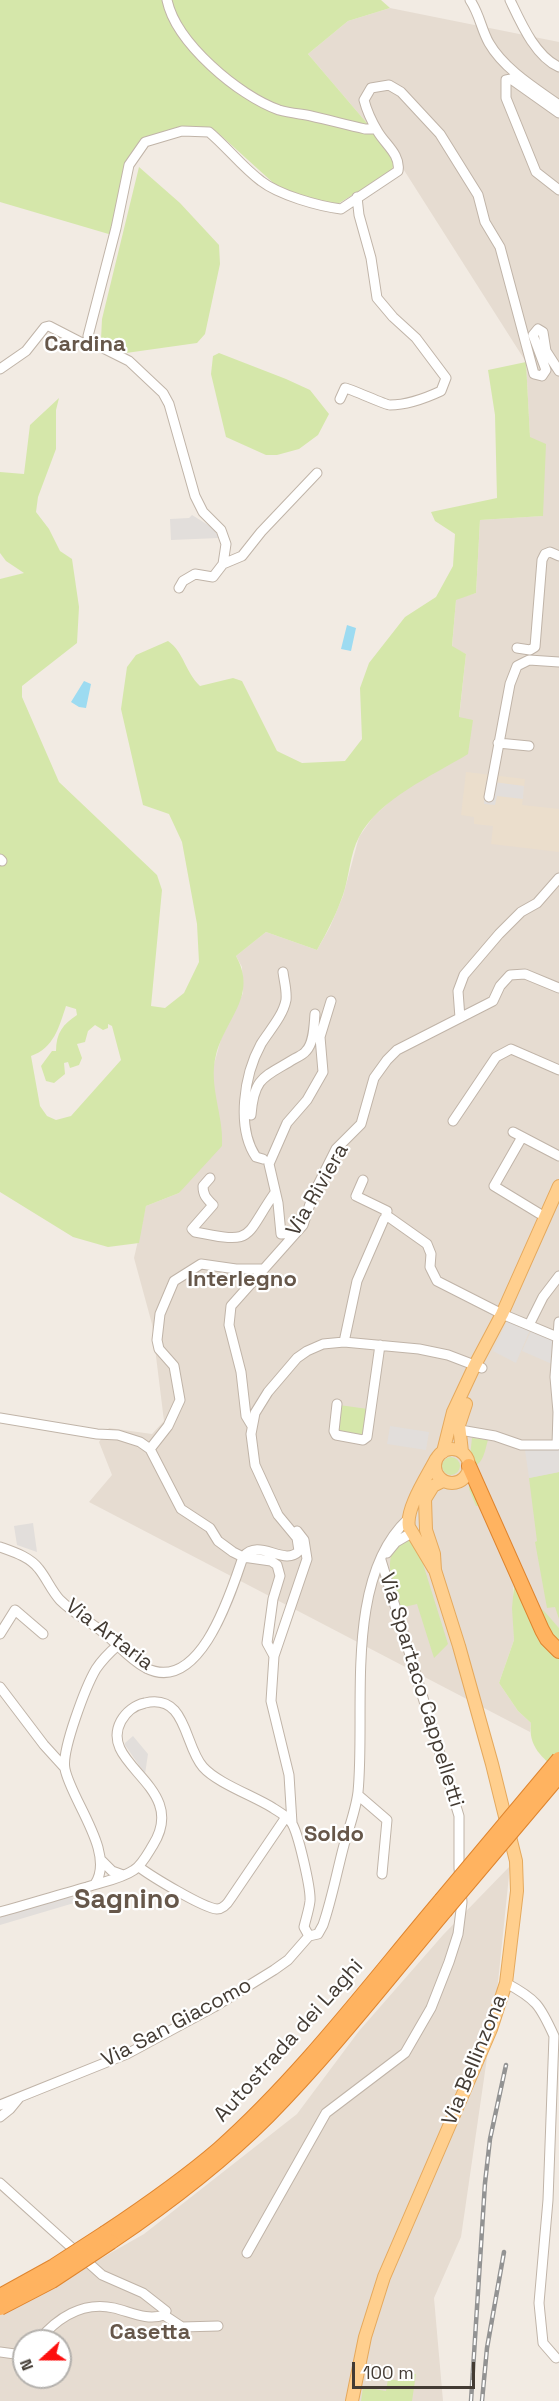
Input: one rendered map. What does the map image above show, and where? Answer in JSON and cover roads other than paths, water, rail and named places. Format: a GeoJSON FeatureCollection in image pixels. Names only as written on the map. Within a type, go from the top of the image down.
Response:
{"type":"FeatureCollection","features":[{"type":"Feature","properties":{"kind":"highway"},"geometry":{"type":"LineString","coordinates":[[469,1466],[542,1630],[559,1651]]}},
{"type":"Feature","properties":{"kind":"highway","name":"Autostrada dei Laghi"},"geometry":{"type":"LineString","coordinates":[[0,2308],[52,2281],[108,2237],[201,2176],[267,2117],[310,2071],[559,1759]]}},
{"type":"Feature","properties":{"kind":"highway","name":"Autostrada dei Laghi"},"geometry":{"type":"LineString","coordinates":[[443,1906],[559,1776]]}},
{"type":"Feature","properties":{"kind":"highway","name":"Autostrada dei Laghi"},"geometry":{"type":"LineString","coordinates":[[0,2296],[108,2237]]}},
{"type":"Feature","properties":{"kind":"main road"},"geometry":{"type":"LineString","coordinates":[[478,1366],[460,1417],[462,1452],[469,1466],[468,1472],[461,1481],[451,1483],[443,1480],[436,1472],[453,1412],[478,1366],[559,1186]]}},
{"type":"Feature","properties":{"kind":"main road"},"geometry":{"type":"LineString","coordinates":[[408,1519],[420,1487],[440,1455],[453,1449],[462,1452]]}},
{"type":"Feature","properties":{"kind":"main road","name":"Via Bellinzona"},"geometry":{"type":"LineString","coordinates":[[352,2401],[365,2337],[384,2277],[491,2029],[506,1983],[517,1891],[516,1861],[482,1727],[435,1570],[434,1554],[426,1525],[425,1499],[433,1486],[443,1480]]}},
{"type":"Feature","properties":{"kind":"main road","name":"Via Bellinzona"},"geometry":{"type":"LineString","coordinates":[[408,1519],[409,1527],[435,1570]]}},
{"type":"Feature","properties":{"kind":"main road"},"geometry":{"type":"LineString","coordinates":[[413,1532],[423,1529],[426,1525]]}},
{"type":"Feature","properties":{"kind":"street"},"geometry":{"type":"LineString","coordinates":[[167,0],[177,26],[197,51],[221,74],[261,102],[281,110],[365,129],[376,129]]}},
{"type":"Feature","properties":{"kind":"street"},"geometry":{"type":"LineString","coordinates":[[470,0],[481,19],[491,46],[520,76],[559,105]]}},
{"type":"Feature","properties":{"kind":"street"},"geometry":{"type":"LineString","coordinates":[[510,0],[520,21],[544,57],[559,68]]}},
{"type":"Feature","properties":{"kind":"street"},"geometry":{"type":"LineString","coordinates":[[559,113],[511,79],[505,81],[506,98],[536,172],[559,190]]}},
{"type":"Feature","properties":{"kind":"street"},"geometry":{"type":"LineString","coordinates":[[90,343],[88,336],[116,228],[123,183],[129,165],[145,142],[182,131],[209,132],[261,182],[282,192],[327,207],[341,209],[398,171],[399,165],[394,152],[376,129],[364,100],[371,88],[389,84],[401,92],[440,134],[478,195],[485,222],[500,247],[533,372],[541,376],[546,370],[533,336],[533,331],[538,329],[543,332],[546,351],[559,371]]}},
{"type":"Feature","properties":{"kind":"street"},"geometry":{"type":"LineString","coordinates":[[340,399],[345,388],[368,395],[388,405],[412,402],[441,391],[446,378],[416,338],[393,317],[377,298],[357,197]]}},
{"type":"Feature","properties":{"kind":"street"},"geometry":{"type":"LineString","coordinates":[[0,369],[26,351],[48,326],[82,343],[95,344],[122,356],[163,393],[175,420],[200,508],[221,531],[225,544],[223,564]]}},
{"type":"Feature","properties":{"kind":"street"},"geometry":{"type":"LineString","coordinates":[[179,588],[183,581],[195,574],[213,577],[223,564],[242,556],[261,532],[317,473]]}},
{"type":"Feature","properties":{"kind":"street"},"geometry":{"type":"LineString","coordinates":[[517,648],[531,650],[535,647],[542,560],[545,554],[550,552],[559,556]]}},
{"type":"Feature","properties":{"kind":"street"},"geometry":{"type":"LineString","coordinates":[[489,797],[510,684],[517,666],[529,660],[559,662]]}},
{"type":"Feature","properties":{"kind":"street"},"geometry":{"type":"LineString","coordinates":[[498,742],[529,747]]}},
{"type":"Feature","properties":{"kind":"street"},"geometry":{"type":"LineString","coordinates":[[460,1018],[458,991],[464,975],[499,934],[521,912],[537,903],[559,878]]}},
{"type":"Feature","properties":{"kind":"street"},"geometry":{"type":"LineString","coordinates":[[266,1162],[256,1157],[247,1137],[247,1082],[260,1046],[284,1007],[286,991],[283,972]]}},
{"type":"Feature","properties":{"kind":"street","name":"Via Riviera"},"geometry":{"type":"LineString","coordinates":[[252,1426],[246,1416],[241,1372],[229,1325],[229,1311],[238,1295],[303,1225],[313,1195],[336,1149],[360,1124],[374,1078],[397,1050],[494,1001],[500,986],[510,975],[525,974],[559,988]]}},
{"type":"Feature","properties":{"kind":"street"},"geometry":{"type":"LineString","coordinates":[[266,1162],[276,1151],[287,1123],[307,1100],[323,1072],[320,1037],[331,1001]]}},
{"type":"Feature","properties":{"kind":"street"},"geometry":{"type":"LineString","coordinates":[[296,1233],[281,1234],[278,1203],[266,1162],[252,1136],[252,1100],[258,1083],[264,1076],[307,1051],[315,1014]]}},
{"type":"Feature","properties":{"kind":"street"},"geometry":{"type":"LineString","coordinates":[[453,1121],[496,1057],[506,1050],[511,1049],[559,1070]]}},
{"type":"Feature","properties":{"kind":"street"},"geometry":{"type":"LineString","coordinates":[[545,1217],[494,1186],[517,1134],[559,1156]]}},
{"type":"Feature","properties":{"kind":"street"},"geometry":{"type":"LineString","coordinates":[[210,1178],[203,1186],[203,1191],[204,1196],[213,1205],[192,1229],[195,1232],[238,1239],[246,1235],[257,1224],[274,1194]]}},
{"type":"Feature","properties":{"kind":"street"},"geometry":{"type":"LineString","coordinates":[[363,1180],[356,1196],[387,1211],[386,1215],[427,1244],[431,1254],[430,1267],[437,1281],[502,1314],[557,1337]]}},
{"type":"Feature","properties":{"kind":"street"},"geometry":{"type":"LineString","coordinates":[[344,1342],[357,1281],[384,1219]]}},
{"type":"Feature","properties":{"kind":"street"},"geometry":{"type":"LineString","coordinates":[[150,1449],[168,1426],[180,1400],[174,1366],[159,1349],[157,1340],[160,1314],[174,1281],[201,1264],[236,1269],[262,1269]]}},
{"type":"Feature","properties":{"kind":"street"},"geometry":{"type":"LineString","coordinates":[[529,1326],[543,1297],[559,1276]]}},
{"type":"Feature","properties":{"kind":"street"},"geometry":{"type":"LineString","coordinates":[[460,1430],[495,1436],[521,1445],[552,1447],[559,1443],[555,1377],[559,1322]]}},
{"type":"Feature","properties":{"kind":"street"},"geometry":{"type":"LineString","coordinates":[[243,1557],[258,1550],[287,1557],[294,1556],[299,1551],[299,1544],[270,1501],[255,1465],[252,1446],[252,1426],[255,1413],[268,1392],[297,1358],[307,1350],[323,1344],[344,1342],[448,1355],[478,1366]]}},
{"type":"Feature","properties":{"kind":"street"},"geometry":{"type":"LineString","coordinates":[[337,1404],[334,1431],[336,1435],[363,1440],[367,1437],[380,1345]]}},
{"type":"Feature","properties":{"kind":"street"},"geometry":{"type":"LineString","coordinates":[[0,1418],[97,1434],[118,1435],[140,1442],[150,1449],[173,1498],[181,1509],[210,1528],[218,1541],[243,1557],[271,1562],[279,1569],[280,1576],[267,1643],[274,1656]]}},
{"type":"Feature","properties":{"kind":"street"},"geometry":{"type":"LineString","coordinates":[[382,1874],[387,1820],[358,1795],[359,1703],[367,1603],[374,1576],[389,1541],[408,1519]]}},
{"type":"Feature","properties":{"kind":"street"},"geometry":{"type":"LineString","coordinates":[[287,1527],[300,1533],[304,1540],[307,1558],[274,1656],[271,1701],[289,1775],[289,1820],[310,1892],[309,1910],[304,1927],[309,1936]]}},
{"type":"Feature","properties":{"kind":"street"},"geometry":{"type":"LineString","coordinates":[[381,1560],[396,1542],[413,1532]]}},
{"type":"Feature","properties":{"kind":"street","name":"Via Artaria"},"geometry":{"type":"LineString","coordinates":[[0,1547],[27,1558],[62,1601],[138,1662],[165,1673],[182,1666],[203,1649],[229,1598],[243,1557]]}},
{"type":"Feature","properties":{"kind":"street","name":"Via Spartaco Cappelletti"},"geometry":{"type":"LineString","coordinates":[[247,2253],[326,2113],[405,2053],[431,2008],[458,1934],[462,1902],[459,1868],[459,1816],[381,1560]]}},
{"type":"Feature","properties":{"kind":"street"},"geometry":{"type":"LineString","coordinates":[[0,1634],[15,1610],[43,1634]]}},
{"type":"Feature","properties":{"kind":"street"},"geometry":{"type":"LineString","coordinates":[[64,1767],[70,1738],[87,1689],[97,1668],[118,1645]]}},
{"type":"Feature","properties":{"kind":"street"},"geometry":{"type":"LineString","coordinates":[[0,1687],[44,1745],[64,1767],[93,1833],[100,1859],[99,1877],[95,1884]]}},
{"type":"Feature","properties":{"kind":"street"},"geometry":{"type":"LineString","coordinates":[[0,1912],[123,1875],[139,1867],[158,1837],[164,1817],[160,1804],[119,1744],[118,1727],[121,1720],[130,1710],[141,1704],[157,1702],[174,1710],[180,1717],[203,1767],[289,1820]]}},
{"type":"Feature","properties":{"kind":"street","name":"Via San Giacomo"},"geometry":{"type":"LineString","coordinates":[[0,2105],[127,2054],[214,2007],[288,1960],[309,1936],[318,1934],[326,1917],[358,1795]]}},
{"type":"Feature","properties":{"kind":"street"},"geometry":{"type":"LineString","coordinates":[[139,1867],[160,1882],[215,1909],[223,1908],[289,1820]]}},
{"type":"Feature","properties":{"kind":"street"},"geometry":{"type":"LineString","coordinates":[[100,1859],[112,1871],[123,1875]]}},
{"type":"Feature","properties":{"kind":"street"},"geometry":{"type":"LineString","coordinates":[[506,1983],[529,1995],[544,2013],[554,2036],[548,2200],[539,2303],[543,2343],[556,2358]]}},
{"type":"Feature","properties":{"kind":"street"},"geometry":{"type":"LineString","coordinates":[[0,2118],[19,2098]]}},
{"type":"Feature","properties":{"kind":"street"},"geometry":{"type":"LineString","coordinates":[[0,2183],[102,2275],[143,2293],[165,2308],[164,2315]]}},
{"type":"Feature","properties":{"kind":"street"},"geometry":{"type":"LineString","coordinates":[[49,2329],[65,2316],[87,2308],[114,2308],[137,2316],[156,2318],[164,2315]]}},
{"type":"Feature","properties":{"kind":"street"},"geometry":{"type":"LineString","coordinates":[[164,2315],[182,2327],[218,2326]]}},
{"type":"Feature","properties":{"kind":"water"},"geometry":{"type":"Polygon","coordinates":[[[347,625],[356,628],[351,651],[341,649],[347,625]]]}},
{"type":"Feature","properties":{"kind":"water"},"geometry":{"type":"Polygon","coordinates":[[[84,681],[91,684],[86,708],[71,702],[84,681]]]}},
{"type":"Feature","properties":{"kind":"railway"},"geometry":{"type":"LineString","coordinates":[[471,2401],[485,2183],[490,2139],[506,2065]]}},
{"type":"Feature","properties":{"kind":"railway"},"geometry":{"type":"LineString","coordinates":[[482,2401],[487,2348],[504,2252]]}},
{"type":"Feature","properties":{"kind":"district","name":"Cardina"},"geometry":{"type":"Point","coordinates":[85,345]}},
{"type":"Feature","properties":{"kind":"district","name":"Interlegno"},"geometry":{"type":"Point","coordinates":[242,1280]}},
{"type":"Feature","properties":{"kind":"district","name":"Soldo"},"geometry":{"type":"Point","coordinates":[334,1835]}},
{"type":"Feature","properties":{"kind":"district","name":"Sagnino"},"geometry":{"type":"Point","coordinates":[127,1901]}},
{"type":"Feature","properties":{"kind":"district","name":"Casetta"},"geometry":{"type":"Point","coordinates":[150,2333]}}]}
